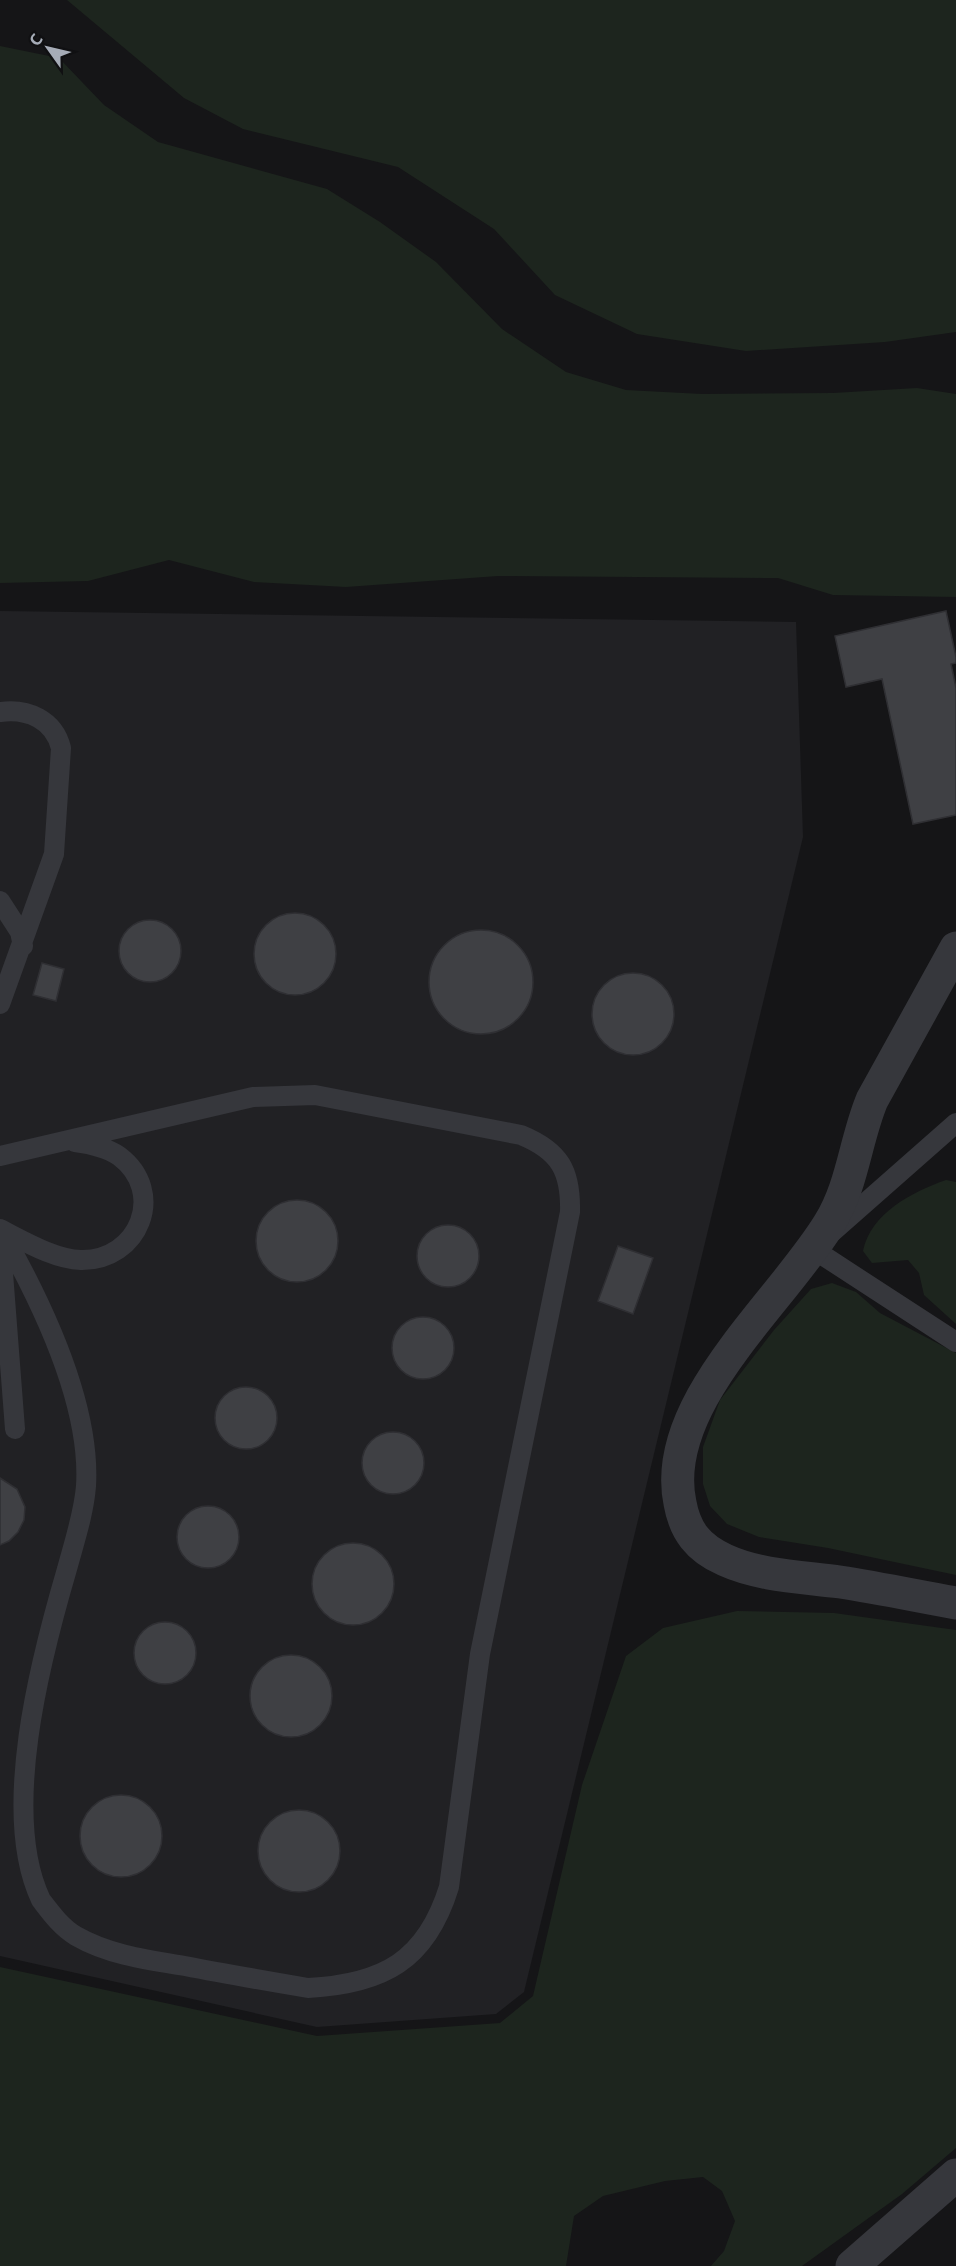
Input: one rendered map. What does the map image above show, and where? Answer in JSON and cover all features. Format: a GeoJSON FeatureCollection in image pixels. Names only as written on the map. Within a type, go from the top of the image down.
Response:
{"type":"FeatureCollection","features":[{"type":"Feature","properties":{"kind":"street"},"geometry":{"type":"LineString","coordinates":[[956,948],[872,1100],[862,1124],[852,1173],[843,1196],[813,1249],[717,1374],[696,1406],[685,1430],[677,1465],[678,1497],[684,1524],[699,1544],[716,1555],[759,1570],[956,1603]]}},
{"type":"Feature","properties":{"kind":"street"},"geometry":{"type":"LineString","coordinates":[[852,2266],[956,2175]]}},
{"type":"Feature","properties":{"kind":"lane"},"geometry":{"type":"LineString","coordinates":[[0,712],[13,710],[41,719],[57,731],[61,748],[54,854],[23,946],[0,1004]]}},
{"type":"Feature","properties":{"kind":"lane"},"geometry":{"type":"LineString","coordinates":[[0,901],[20,932],[23,946]]}},
{"type":"Feature","properties":{"kind":"lane"},"geometry":{"type":"LineString","coordinates":[[0,1156],[253,1097],[315,1095],[521,1135],[539,1142],[566,1170],[571,1194],[570,1212],[480,1654],[449,1887],[441,1913],[429,1936],[412,1956],[389,1971],[336,1987],[308,1988],[130,1956],[98,1947],[74,1935],[53,1916],[33,1890],[18,1852],[12,1813],[17,1767],[24,1716],[75,1542],[84,1498],[85,1440],[52,1335],[22,1268],[0,1229]]}},
{"type":"Feature","properties":{"kind":"lane"},"geometry":{"type":"LineString","coordinates":[[956,1123],[813,1249],[956,1342]]}},
{"type":"Feature","properties":{"kind":"lane"},"geometry":{"type":"LineString","coordinates":[[0,1229],[40,1248],[78,1260],[99,1259],[119,1251],[134,1233],[145,1211],[144,1188],[134,1170],[117,1155],[97,1146],[69,1141]]}},
{"type":"Feature","properties":{"kind":"lane"},"geometry":{"type":"LineString","coordinates":[[0,1234],[15,1429]]}},
{"type":"Feature","properties":{"kind":"shaded area"},"geometry":{"type":"Polygon","coordinates":[[[67,0],[956,0],[956,332],[885,342],[746,351],[637,334],[555,295],[494,229],[398,167],[243,129],[184,98],[67,0]]]}},
{"type":"Feature","properties":{"kind":"shaded area"},"geometry":{"type":"Polygon","coordinates":[[[0,46],[59,58],[104,105],[158,142],[327,189],[380,222],[436,262],[502,329],[566,372],[626,390],[702,394],[833,393],[917,388],[956,394],[956,597],[833,595],[778,578],[498,576],[346,587],[254,582],[169,560],[88,581],[0,583],[0,46]]]}},
{"type":"Feature","properties":{"kind":"shaded area"},"geometry":{"type":"Polygon","coordinates":[[[0,611],[796,622],[803,837],[524,1992],[496,2014],[317,2027],[0,1956],[0,611]]]}},
{"type":"Feature","properties":{"kind":"shaded area"},"geometry":{"type":"Polygon","coordinates":[[[946,1180],[956,1182],[956,1324],[924,1295],[919,1273],[908,1260],[872,1263],[863,1251],[867,1238],[884,1215],[907,1198],[946,1180]]]}},
{"type":"Feature","properties":{"kind":"shaded area"},"geometry":{"type":"Polygon","coordinates":[[[832,1283],[856,1292],[880,1313],[956,1353],[956,1575],[828,1548],[759,1537],[727,1524],[710,1506],[703,1484],[703,1447],[720,1400],[774,1330],[811,1289],[832,1283]]]}},
{"type":"Feature","properties":{"kind":"shaded area"},"geometry":{"type":"Polygon","coordinates":[[[737,1611],[834,1613],[956,1630],[956,2148],[902,2194],[802,2266],[711,2266],[724,2251],[735,2221],[722,2191],[703,2177],[665,2181],[603,2196],[574,2216],[566,2266],[0,2266],[0,1967],[317,2036],[500,2023],[533,1996],[582,1785],[626,1656],[663,1628],[737,1611]]]}},
{"type":"Feature","properties":{"kind":"building"},"geometry":{"type":"Polygon","coordinates":[[[946,611],[956,657],[956,663],[951,664],[956,688],[956,815],[913,824],[882,679],[846,687],[835,636],[946,611]]]}},
{"type":"Feature","properties":{"kind":"building"},"geometry":{"type":"Polygon","coordinates":[[[295,913],[311,916],[324,925],[333,938],[336,954],[333,970],[324,983],[311,992],[295,995],[279,992],[266,983],[257,970],[254,954],[257,938],[266,925],[279,916],[295,913]]]}},
{"type":"Feature","properties":{"kind":"building"},"geometry":{"type":"Polygon","coordinates":[[[144,920],[156,920],[172,929],[179,939],[181,951],[179,963],[172,973],[156,982],[144,982],[133,977],[124,968],[119,957],[119,945],[124,934],[133,925],[144,920]]]}},
{"type":"Feature","properties":{"kind":"building"},"geometry":{"type":"Polygon","coordinates":[[[481,930],[501,934],[518,945],[529,962],[533,982],[529,1002],[518,1019],[501,1030],[481,1034],[461,1030],[444,1019],[433,1002],[429,982],[433,962],[444,945],[461,934],[481,930]]]}},
{"type":"Feature","properties":{"kind":"building"},"geometry":{"type":"Polygon","coordinates":[[[42,963],[64,969],[56,1001],[33,995],[42,963]]]}},
{"type":"Feature","properties":{"kind":"building"},"geometry":{"type":"Polygon","coordinates":[[[633,973],[649,976],[662,985],[671,998],[674,1014],[671,1030],[662,1043],[649,1052],[633,1055],[617,1052],[604,1043],[595,1030],[592,1014],[595,998],[604,985],[617,976],[633,973]]]}},
{"type":"Feature","properties":{"kind":"building"},"geometry":{"type":"Polygon","coordinates":[[[297,1200],[313,1203],[326,1212],[335,1225],[338,1241],[335,1257],[326,1270],[313,1279],[297,1282],[281,1279],[268,1270],[259,1257],[256,1241],[259,1225],[268,1212],[281,1203],[297,1200]]]}},
{"type":"Feature","properties":{"kind":"building"},"geometry":{"type":"Polygon","coordinates":[[[442,1225],[454,1225],[470,1234],[477,1244],[479,1256],[477,1268],[470,1278],[454,1287],[442,1287],[431,1282],[422,1273],[417,1262],[417,1250],[422,1239],[431,1230],[442,1225]]]}},
{"type":"Feature","properties":{"kind":"building"},"geometry":{"type":"Polygon","coordinates":[[[618,1246],[653,1258],[633,1314],[598,1301],[618,1246]]]}},
{"type":"Feature","properties":{"kind":"building"},"geometry":{"type":"Polygon","coordinates":[[[417,1317],[429,1317],[445,1326],[452,1336],[454,1348],[452,1360],[445,1370],[429,1379],[417,1379],[406,1374],[397,1365],[392,1354],[392,1342],[397,1331],[406,1322],[417,1317]]]}},
{"type":"Feature","properties":{"kind":"building"},"geometry":{"type":"Polygon","coordinates":[[[240,1387],[252,1387],[268,1396],[275,1406],[277,1418],[275,1430],[268,1440],[252,1449],[240,1449],[229,1444],[220,1435],[215,1424],[215,1412],[220,1401],[229,1392],[240,1387]]]}},
{"type":"Feature","properties":{"kind":"building"},"geometry":{"type":"Polygon","coordinates":[[[387,1432],[399,1432],[415,1441],[422,1451],[424,1463],[422,1475],[415,1485],[399,1494],[387,1494],[376,1489],[367,1480],[362,1469],[362,1457],[367,1446],[376,1437],[387,1432]]]}},
{"type":"Feature","properties":{"kind":"building"},"geometry":{"type":"Polygon","coordinates":[[[0,1478],[17,1489],[25,1507],[24,1520],[18,1532],[9,1541],[0,1545],[0,1478]]]}},
{"type":"Feature","properties":{"kind":"building"},"geometry":{"type":"Polygon","coordinates":[[[202,1506],[214,1506],[230,1515],[237,1525],[239,1537],[237,1549],[230,1559],[214,1568],[202,1568],[191,1563],[182,1554],[177,1543],[177,1531],[182,1520],[191,1511],[202,1506]]]}},
{"type":"Feature","properties":{"kind":"building"},"geometry":{"type":"Polygon","coordinates":[[[353,1543],[369,1546],[382,1555],[391,1568],[394,1584],[391,1600],[382,1613],[369,1622],[353,1625],[337,1622],[324,1613],[315,1600],[312,1584],[315,1568],[324,1555],[337,1546],[353,1543]]]}},
{"type":"Feature","properties":{"kind":"building"},"geometry":{"type":"Polygon","coordinates":[[[159,1622],[171,1622],[187,1631],[194,1641],[196,1653],[194,1665],[187,1675],[171,1684],[159,1684],[148,1679],[139,1670],[134,1659],[134,1647],[139,1636],[148,1627],[159,1622]]]}},
{"type":"Feature","properties":{"kind":"building"},"geometry":{"type":"Polygon","coordinates":[[[291,1655],[307,1658],[320,1667],[329,1680],[332,1696],[329,1712],[320,1725],[307,1734],[291,1737],[275,1734],[262,1725],[253,1712],[250,1696],[253,1680],[262,1667],[275,1658],[291,1655]]]}},
{"type":"Feature","properties":{"kind":"building"},"geometry":{"type":"Polygon","coordinates":[[[121,1795],[137,1798],[150,1807],[159,1820],[162,1836],[159,1852],[150,1865],[137,1874],[121,1877],[105,1874],[92,1865],[83,1852],[80,1836],[83,1820],[92,1807],[105,1798],[121,1795]]]}},
{"type":"Feature","properties":{"kind":"building"},"geometry":{"type":"Polygon","coordinates":[[[299,1810],[315,1813],[328,1822],[337,1835],[340,1851],[337,1867],[328,1880],[315,1889],[299,1892],[283,1889],[270,1880],[261,1867],[258,1851],[261,1835],[270,1822],[283,1813],[299,1810]]]}}]}
